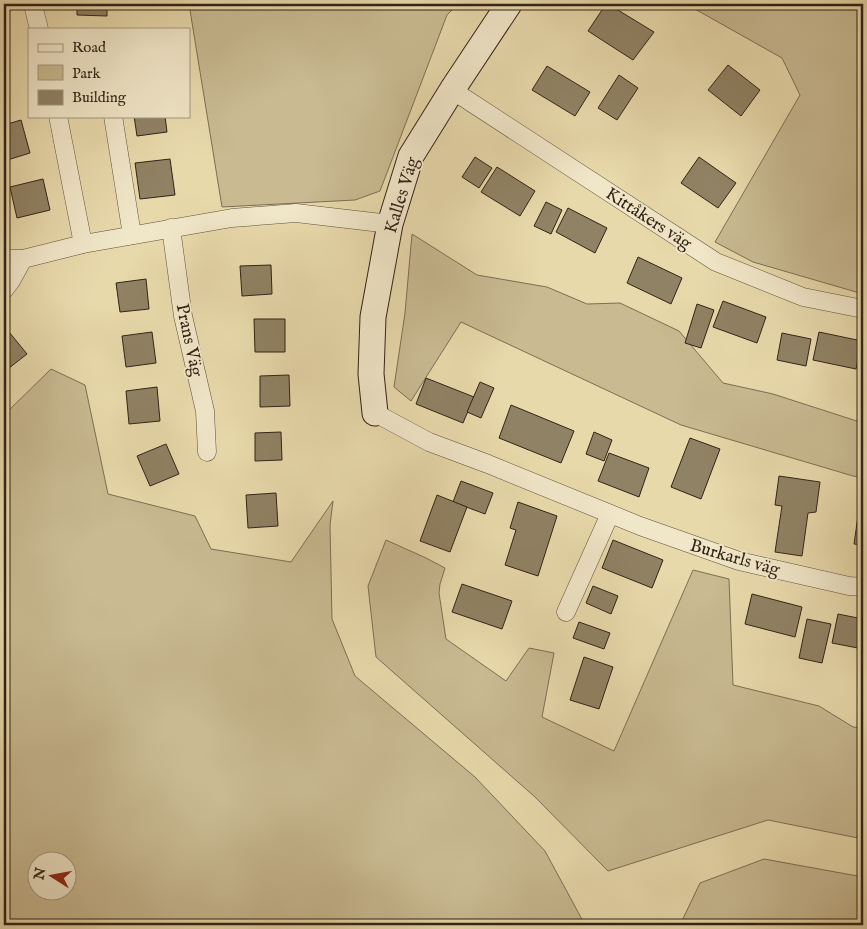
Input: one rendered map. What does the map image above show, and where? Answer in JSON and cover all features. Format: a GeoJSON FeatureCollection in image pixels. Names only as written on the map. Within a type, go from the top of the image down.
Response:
{"type":"FeatureCollection","features":[{"type":"Feature","properties":{"kind":"street","name":"Kalles Väg"},"geometry":{"type":"LineString","coordinates":[[375,413],[371,374],[373,317],[390,224],[411,156],[509,4]]}},
{"type":"Feature","properties":{"kind":"street"},"geometry":{"type":"LineString","coordinates":[[33,5],[39,28]]}},
{"type":"Feature","properties":{"kind":"street","name":"Kittåkers väg"},"geometry":{"type":"LineString","coordinates":[[452,90],[716,262],[804,297],[863,309]]}},
{"type":"Feature","properties":{"kind":"street"},"geometry":{"type":"LineString","coordinates":[[58,118],[83,244]]}},
{"type":"Feature","properties":{"kind":"street"},"geometry":{"type":"LineString","coordinates":[[113,118],[132,235]]}},
{"type":"Feature","properties":{"kind":"street"},"geometry":{"type":"LineString","coordinates":[[4,259],[23,259],[83,244],[232,218],[296,213],[390,224]]}},
{"type":"Feature","properties":{"kind":"street","name":"Prans Väg"},"geometry":{"type":"LineString","coordinates":[[171,228],[183,316],[205,411],[207,452]]}},
{"type":"Feature","properties":{"kind":"street"},"geometry":{"type":"LineString","coordinates":[[4,290],[23,259]]}},
{"type":"Feature","properties":{"kind":"street","name":"Burkarls väg"},"geometry":{"type":"LineString","coordinates":[[375,413],[430,442],[640,526],[740,561],[849,586],[863,587]]}},
{"type":"Feature","properties":{"kind":"street"},"geometry":{"type":"LineString","coordinates":[[566,612],[610,514]]}},
{"type":"Feature","properties":{"kind":"green space"},"geometry":{"type":"Polygon","coordinates":[[[189,4],[458,4],[447,15],[380,191],[355,200],[222,207],[189,4]]]}},
{"type":"Feature","properties":{"kind":"green space"},"geometry":{"type":"Polygon","coordinates":[[[686,4],[863,4],[863,294],[753,262],[715,242],[800,95],[782,58],[686,4]]]}},
{"type":"Feature","properties":{"kind":"green space"},"geometry":{"type":"Polygon","coordinates":[[[412,234],[477,275],[547,287],[587,304],[620,303],[679,331],[723,383],[773,394],[863,423],[863,478],[681,425],[461,322],[411,401],[394,387],[405,313],[412,234]]]}},
{"type":"Feature","properties":{"kind":"green space"},"geometry":{"type":"Polygon","coordinates":[[[51,369],[85,385],[108,494],[195,516],[211,549],[291,562],[333,501],[330,525],[332,619],[355,676],[475,777],[545,851],[585,925],[4,925],[4,415],[51,369]]]}},
{"type":"Feature","properties":{"kind":"green space"},"geometry":{"type":"Polygon","coordinates":[[[386,540],[445,568],[439,593],[446,639],[506,681],[529,648],[554,653],[542,717],[614,751],[693,570],[729,579],[733,685],[819,706],[853,727],[863,728],[863,839],[768,820],[608,871],[535,797],[376,657],[368,586],[386,540]]]}},
{"type":"Feature","properties":{"kind":"green space"},"geometry":{"type":"Polygon","coordinates":[[[764,859],[863,877],[863,925],[680,925],[700,883],[764,859]]]}},
{"type":"Feature","properties":{"kind":"building"},"geometry":{"type":"Polygon","coordinates":[[[77,4],[107,4],[107,16],[77,15],[77,4]]]}},
{"type":"Feature","properties":{"kind":"building"},"geometry":{"type":"Polygon","coordinates":[[[606,4],[654,32],[633,60],[588,31],[606,4]]]}},
{"type":"Feature","properties":{"kind":"building"},"geometry":{"type":"Polygon","coordinates":[[[4,18],[9,35],[4,36],[4,18]]]}},
{"type":"Feature","properties":{"kind":"building"},"geometry":{"type":"Polygon","coordinates":[[[728,65],[760,90],[741,116],[708,90],[728,65]]]}},
{"type":"Feature","properties":{"kind":"building"},"geometry":{"type":"Polygon","coordinates":[[[547,66],[590,92],[575,116],[532,90],[547,66]]]}},
{"type":"Feature","properties":{"kind":"building"},"geometry":{"type":"Polygon","coordinates":[[[619,75],[638,88],[617,120],[598,108],[619,75]]]}},
{"type":"Feature","properties":{"kind":"building"},"geometry":{"type":"Polygon","coordinates":[[[4,78],[9,97],[4,98],[4,78]]]}},
{"type":"Feature","properties":{"kind":"building"},"geometry":{"type":"Polygon","coordinates":[[[134,118],[165,118],[167,132],[137,136],[134,118]]]}},
{"type":"Feature","properties":{"kind":"building"},"geometry":{"type":"Polygon","coordinates":[[[21,120],[30,153],[4,161],[4,125],[21,120]]]}},
{"type":"Feature","properties":{"kind":"building"},"geometry":{"type":"Polygon","coordinates":[[[475,157],[492,168],[479,188],[462,177],[475,157]]]}},
{"type":"Feature","properties":{"kind":"building"},"geometry":{"type":"Polygon","coordinates":[[[699,157],[736,183],[718,208],[681,183],[699,157]]]}},
{"type":"Feature","properties":{"kind":"building"},"geometry":{"type":"Polygon","coordinates":[[[170,159],[175,195],[140,199],[135,163],[170,159]]]}},
{"type":"Feature","properties":{"kind":"building"},"geometry":{"type":"Polygon","coordinates":[[[497,167],[535,191],[520,216],[481,192],[497,167]]]}},
{"type":"Feature","properties":{"kind":"building"},"geometry":{"type":"Polygon","coordinates":[[[43,179],[50,210],[17,218],[10,187],[43,179]]]}},
{"type":"Feature","properties":{"kind":"building"},"geometry":{"type":"Polygon","coordinates":[[[546,202],[562,210],[551,234],[534,226],[546,202]]]}},
{"type":"Feature","properties":{"kind":"building"},"geometry":{"type":"Polygon","coordinates":[[[568,208],[607,228],[595,253],[556,232],[568,208]]]}},
{"type":"Feature","properties":{"kind":"building"},"geometry":{"type":"Polygon","coordinates":[[[638,257],[682,278],[671,304],[627,283],[638,257]]]}},
{"type":"Feature","properties":{"kind":"building"},"geometry":{"type":"Polygon","coordinates":[[[271,265],[272,294],[242,296],[240,266],[271,265]]]}},
{"type":"Feature","properties":{"kind":"building"},"geometry":{"type":"Polygon","coordinates":[[[146,279],[149,309],[120,312],[116,283],[146,279]]]}},
{"type":"Feature","properties":{"kind":"building"},"geometry":{"type":"Polygon","coordinates":[[[723,301],[766,317],[757,343],[713,327],[723,301]]]}},
{"type":"Feature","properties":{"kind":"building"},"geometry":{"type":"Polygon","coordinates":[[[697,304],[714,310],[701,348],[685,343],[697,304]]]}},
{"type":"Feature","properties":{"kind":"building"},"geometry":{"type":"Polygon","coordinates":[[[254,319],[285,319],[285,352],[255,352],[254,319]]]}},
{"type":"Feature","properties":{"kind":"building"},"geometry":{"type":"Polygon","coordinates":[[[4,328],[27,354],[4,372],[4,328]]]}},
{"type":"Feature","properties":{"kind":"building"},"geometry":{"type":"Polygon","coordinates":[[[152,332],[156,363],[126,367],[122,336],[152,332]]]}},
{"type":"Feature","properties":{"kind":"building"},"geometry":{"type":"Polygon","coordinates":[[[819,332],[862,341],[856,369],[813,360],[819,332]]]}},
{"type":"Feature","properties":{"kind":"building"},"geometry":{"type":"Polygon","coordinates":[[[782,333],[811,339],[806,366],[777,360],[782,333]]]}},
{"type":"Feature","properties":{"kind":"building"},"geometry":{"type":"Polygon","coordinates":[[[289,375],[290,406],[260,407],[260,376],[289,375]]]}},
{"type":"Feature","properties":{"kind":"building"},"geometry":{"type":"Polygon","coordinates":[[[426,378],[474,397],[463,423],[416,404],[426,378]]]}},
{"type":"Feature","properties":{"kind":"building"},"geometry":{"type":"Polygon","coordinates":[[[480,382],[494,388],[481,418],[467,412],[480,382]]]}},
{"type":"Feature","properties":{"kind":"building"},"geometry":{"type":"Polygon","coordinates":[[[157,387],[160,421],[129,424],[126,391],[157,387]]]}},
{"type":"Feature","properties":{"kind":"building"},"geometry":{"type":"Polygon","coordinates":[[[511,405],[574,431],[561,463],[499,438],[511,405]]]}},
{"type":"Feature","properties":{"kind":"building"},"geometry":{"type":"Polygon","coordinates":[[[281,432],[282,460],[255,461],[255,433],[281,432]]]}},
{"type":"Feature","properties":{"kind":"building"},"geometry":{"type":"Polygon","coordinates":[[[594,432],[612,440],[604,461],[586,454],[594,432]]]}},
{"type":"Feature","properties":{"kind":"building"},"geometry":{"type":"Polygon","coordinates":[[[690,438],[720,449],[701,499],[671,487],[690,438]]]}},
{"type":"Feature","properties":{"kind":"building"},"geometry":{"type":"Polygon","coordinates":[[[166,444],[179,474],[150,486],[137,456],[166,444]]]}},
{"type":"Feature","properties":{"kind":"building"},"geometry":{"type":"Polygon","coordinates":[[[609,453],[649,468],[639,497],[598,481],[609,453]]]}},
{"type":"Feature","properties":{"kind":"building"},"geometry":{"type":"Polygon","coordinates":[[[779,476],[820,482],[816,512],[808,513],[802,556],[775,552],[782,506],[775,505],[779,476]]]}},
{"type":"Feature","properties":{"kind":"building"},"geometry":{"type":"Polygon","coordinates":[[[461,481],[493,493],[485,514],[453,502],[461,481]]]}},
{"type":"Feature","properties":{"kind":"building"},"geometry":{"type":"Polygon","coordinates":[[[276,493],[278,526],[248,528],[246,495],[276,493]]]}},
{"type":"Feature","properties":{"kind":"building"},"geometry":{"type":"Polygon","coordinates":[[[437,495],[467,507],[450,552],[420,541],[437,495]]]}},
{"type":"Feature","properties":{"kind":"building"},"geometry":{"type":"Polygon","coordinates":[[[861,495],[863,496],[863,545],[854,544],[861,495]]]}},
{"type":"Feature","properties":{"kind":"building"},"geometry":{"type":"Polygon","coordinates":[[[518,502],[557,516],[538,576],[505,565],[516,530],[510,528],[518,502]]]}},
{"type":"Feature","properties":{"kind":"building"},"geometry":{"type":"Polygon","coordinates":[[[613,540],[663,560],[652,588],[602,568],[613,540]]]}},
{"type":"Feature","properties":{"kind":"building"},"geometry":{"type":"Polygon","coordinates":[[[462,584],[512,601],[502,629],[452,612],[462,584]]]}},
{"type":"Feature","properties":{"kind":"building"},"geometry":{"type":"Polygon","coordinates":[[[593,586],[618,596],[611,614],[586,603],[593,586]]]}},
{"type":"Feature","properties":{"kind":"building"},"geometry":{"type":"Polygon","coordinates":[[[752,594],[802,607],[795,637],[745,624],[752,594]]]}},
{"type":"Feature","properties":{"kind":"building"},"geometry":{"type":"Polygon","coordinates":[[[838,614],[863,619],[863,649],[832,643],[838,614]]]}},
{"type":"Feature","properties":{"kind":"building"},"geometry":{"type":"Polygon","coordinates":[[[807,619],[831,624],[822,663],[799,658],[807,619]]]}},
{"type":"Feature","properties":{"kind":"building"},"geometry":{"type":"Polygon","coordinates":[[[579,622],[610,633],[604,649],[573,638],[579,622]]]}},
{"type":"Feature","properties":{"kind":"building"},"geometry":{"type":"Polygon","coordinates":[[[584,657],[613,667],[599,709],[570,700],[584,657]]]}}]}
